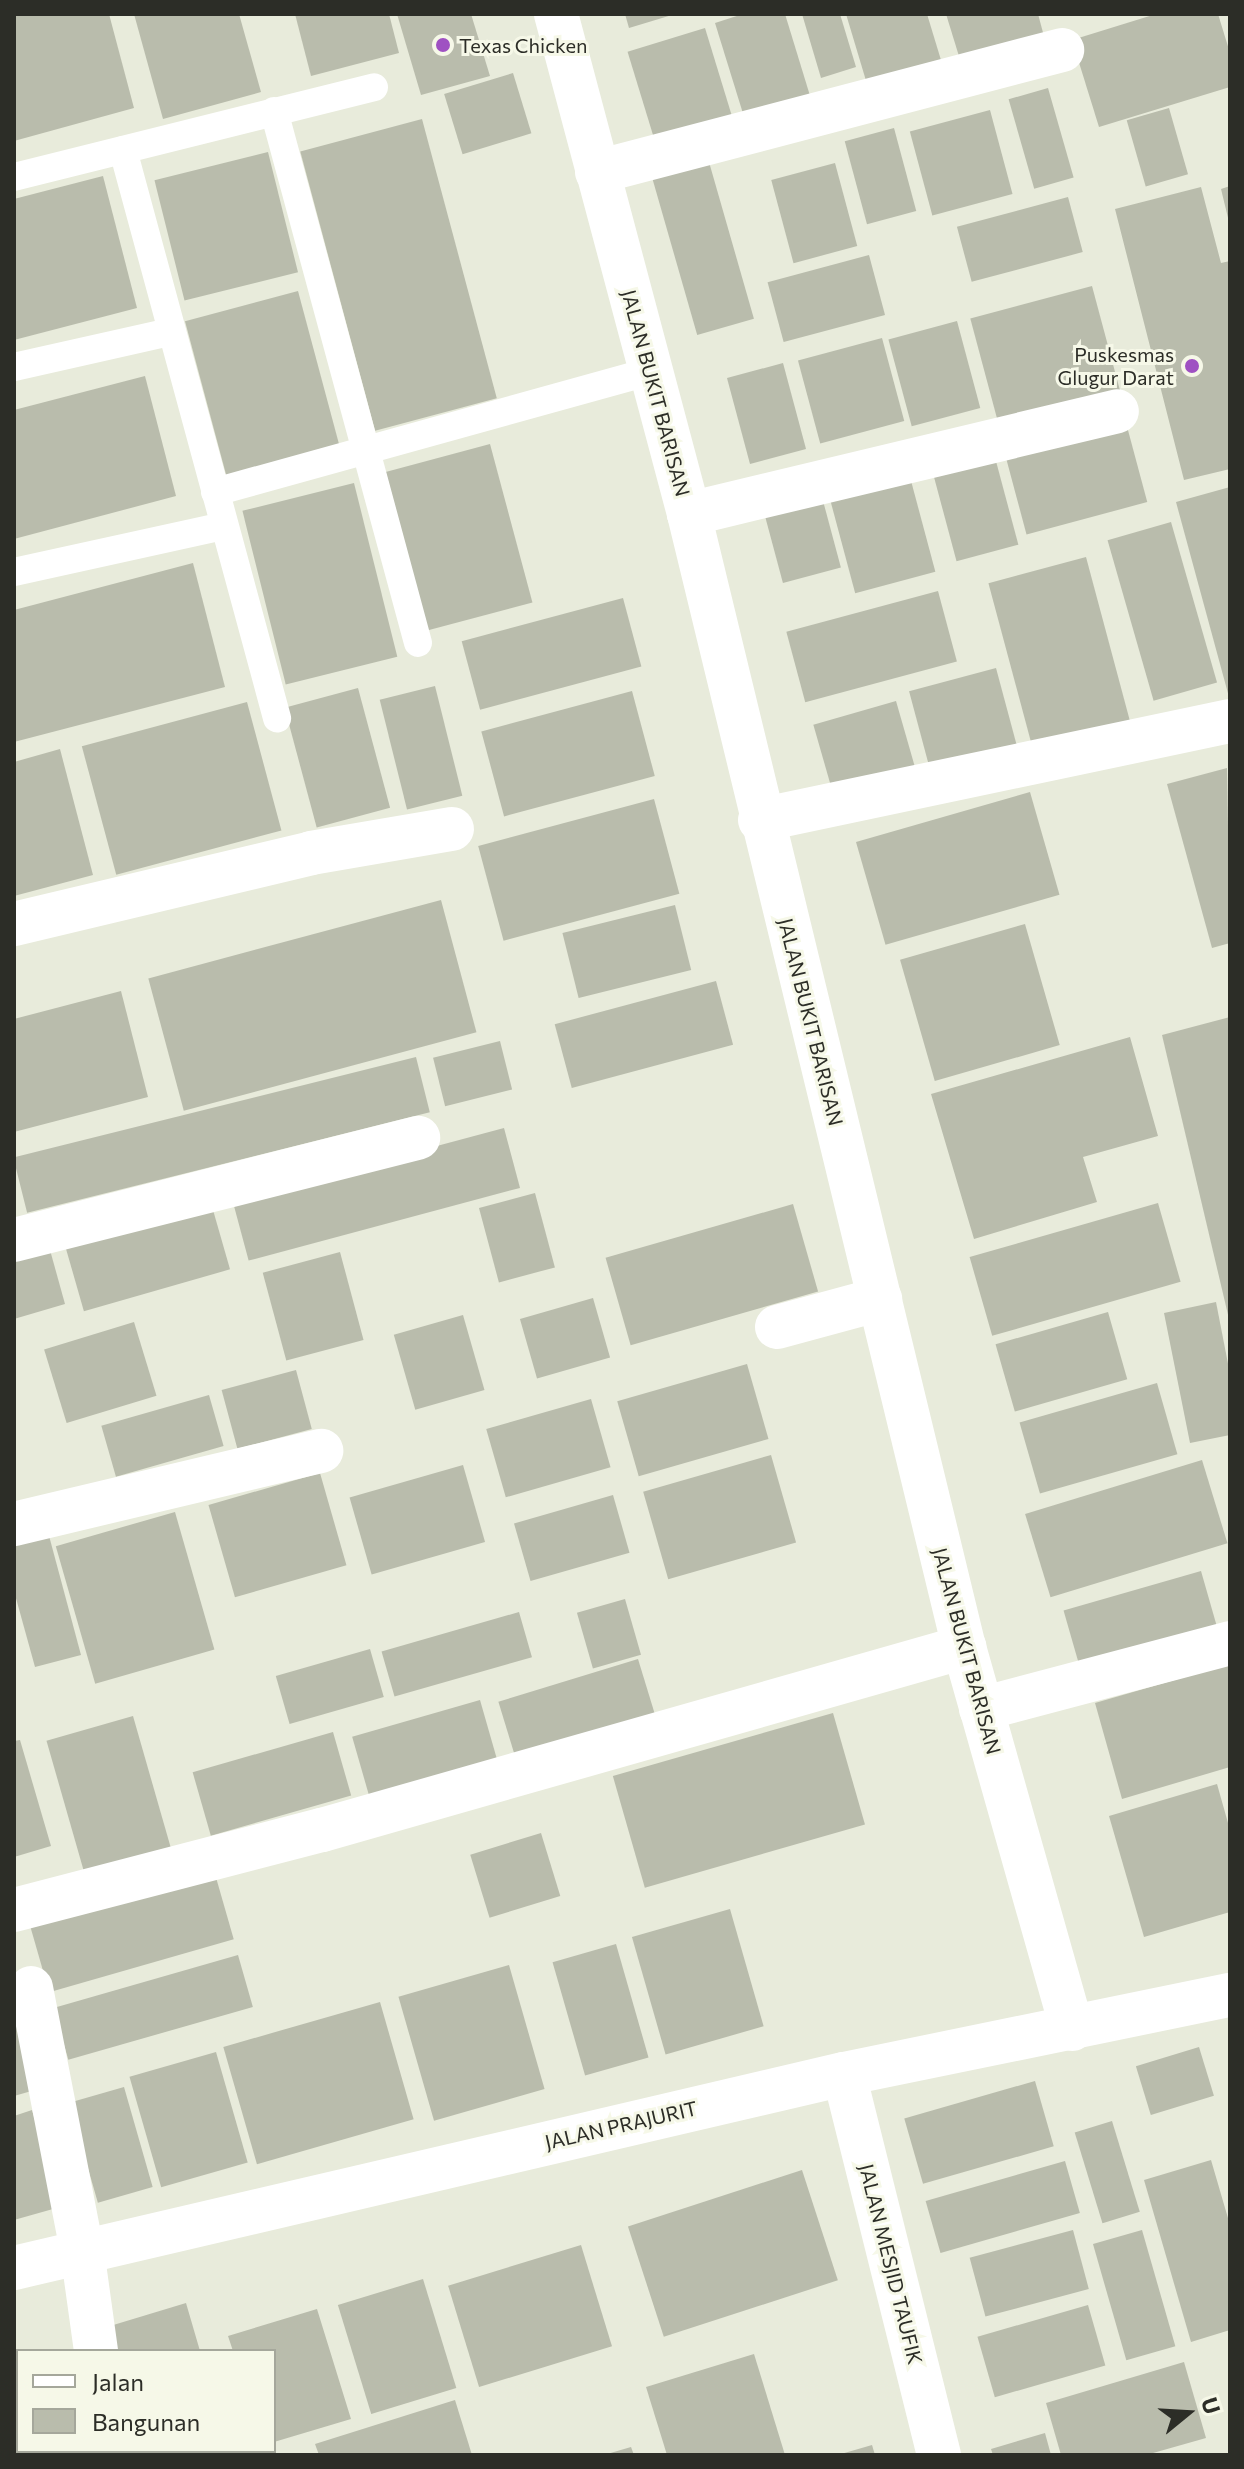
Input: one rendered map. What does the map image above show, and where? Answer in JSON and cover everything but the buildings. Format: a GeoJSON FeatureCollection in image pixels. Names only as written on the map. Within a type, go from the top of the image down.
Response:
{"type":"FeatureCollection","features":[{"type":"Feature","properties":{"kind":"street","name":"JALAN BUKIT BARISAN"},"geometry":{"type":"LineString","coordinates":[[556,14],[689,514],[760,820],[964,1647],[1072,2029]]}},
{"type":"Feature","properties":{"kind":"street"},"geometry":{"type":"LineString","coordinates":[[597,172],[1062,50]]}},
{"type":"Feature","properties":{"kind":"street"},"geometry":{"type":"LineString","coordinates":[[689,514],[1117,411]]}},
{"type":"Feature","properties":{"kind":"street"},"geometry":{"type":"LineString","coordinates":[[760,820],[1230,721]]}},
{"type":"Feature","properties":{"kind":"street"},"geometry":{"type":"LineString","coordinates":[[14,924],[311,853],[452,829]]}},
{"type":"Feature","properties":{"kind":"street"},"geometry":{"type":"LineString","coordinates":[[14,1240],[418,1138]]}},
{"type":"Feature","properties":{"kind":"street"},"geometry":{"type":"LineString","coordinates":[[777,1327],[880,1299]]}},
{"type":"Feature","properties":{"kind":"street"},"geometry":{"type":"LineString","coordinates":[[14,1524],[321,1451]]}},
{"type":"Feature","properties":{"kind":"street"},"geometry":{"type":"LineString","coordinates":[[981,1709],[1230,1643]]}},
{"type":"Feature","properties":{"kind":"street"},"geometry":{"type":"LineString","coordinates":[[14,1910],[322,1830],[964,1647]]}},
{"type":"Feature","properties":{"kind":"street"},"geometry":{"type":"LineString","coordinates":[[31,1988],[82,2250],[96,2349]]}},
{"type":"Feature","properties":{"kind":"street","name":"JALAN PRAJURIT"},"geometry":{"type":"LineString","coordinates":[[14,2268],[844,2074],[1230,1995]]}},
{"type":"Feature","properties":{"kind":"street","name":"JALAN MESJID TAUFIK"},"geometry":{"type":"LineString","coordinates":[[844,2074],[939,2455]]}},
{"type":"Feature","properties":{"kind":"lane"},"geometry":{"type":"LineString","coordinates":[[14,177],[374,87]]}},
{"type":"Feature","properties":{"kind":"lane"},"geometry":{"type":"LineString","coordinates":[[274,111],[418,643]]}},
{"type":"Feature","properties":{"kind":"lane"},"geometry":{"type":"LineString","coordinates":[[123,150],[169,332],[277,718]]}},
{"type":"Feature","properties":{"kind":"lane"},"geometry":{"type":"LineString","coordinates":[[14,367],[169,332]]}},
{"type":"Feature","properties":{"kind":"lane"},"geometry":{"type":"LineString","coordinates":[[215,492],[650,371]]}},
{"type":"Feature","properties":{"kind":"lane"},"geometry":{"type":"LineString","coordinates":[[14,572],[224,526]]}},
{"type":"Feature","properties":{"kind":"place","name":"Texas Chicken"},"geometry":{"type":"Point","coordinates":[443,45]}},
{"type":"Feature","properties":{"kind":"place","name":"Puskesmas Glugur Darat"},"geometry":{"type":"Point","coordinates":[1192,366]}}]}
